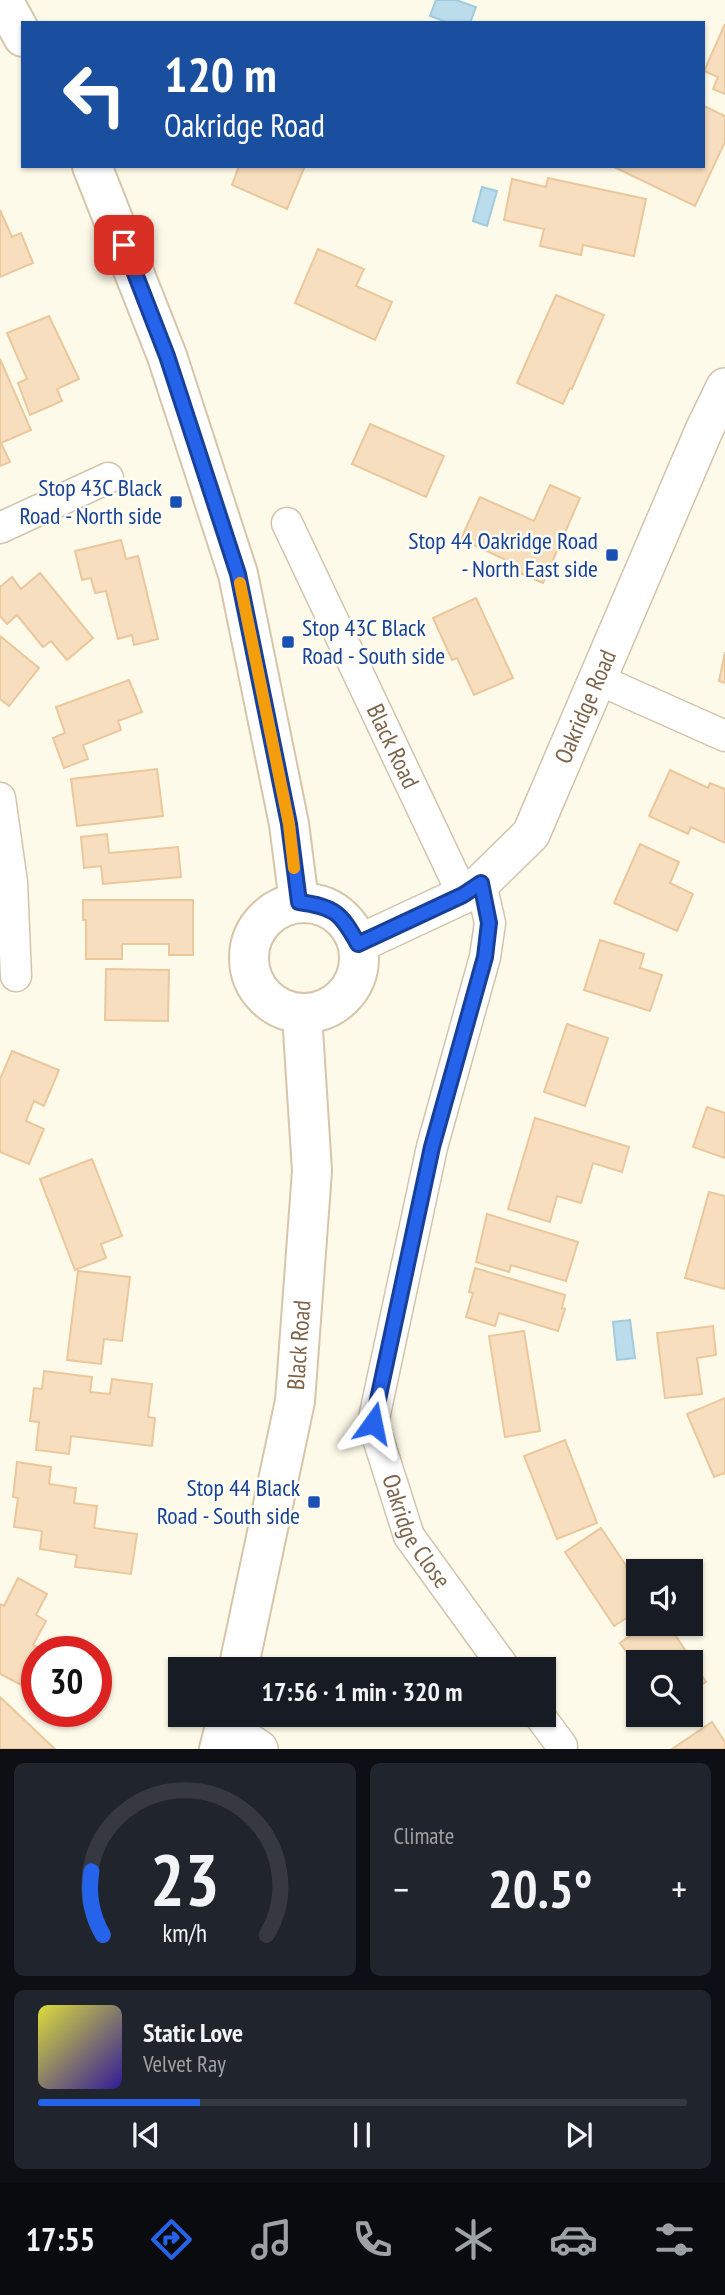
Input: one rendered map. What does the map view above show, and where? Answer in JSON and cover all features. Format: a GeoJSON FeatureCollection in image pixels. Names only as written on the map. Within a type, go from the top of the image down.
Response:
{"type":"FeatureCollection","features":[{"type":"Feature","properties":{"kind":"main road"},"geometry":{"type":"LineString","coordinates":[[3,0],[21,33]]}},
{"type":"Feature","properties":{"kind":"main road"},"geometry":{"type":"LineString","coordinates":[[93,168],[167,356],[238,574],[289,824],[299,902]]}},
{"type":"Feature","properties":{"kind":"main road"},"geometry":{"type":"LineString","coordinates":[[299,902],[323,905],[344,919],[358,944],[359,970],[338,1003],[302,1014],[274,1006],[251,978],[249,947],[264,918],[299,902]]}},
{"type":"Feature","properties":{"kind":"main road","name":"Black Road"},"geometry":{"type":"LineString","coordinates":[[241,1657],[295,1401],[312,1171],[302,1014]]}},
{"type":"Feature","properties":{"kind":"street","name":"Oakridge Road"},"geometry":{"type":"LineString","coordinates":[[358,944],[472,889],[531,834],[725,387]]}},
{"type":"Feature","properties":{"kind":"street"},"geometry":{"type":"LineString","coordinates":[[0,528],[108,478]]}},
{"type":"Feature","properties":{"kind":"street","name":"Black Road"},"geometry":{"type":"LineString","coordinates":[[287,523],[472,889]]}},
{"type":"Feature","properties":{"kind":"street"},"geometry":{"type":"LineString","coordinates":[[597,679],[725,736]]}},
{"type":"Feature","properties":{"kind":"street"},"geometry":{"type":"LineString","coordinates":[[0,798],[12,882],[16,976]]}},
{"type":"Feature","properties":{"kind":"street","name":"Oakridge Close"},"geometry":{"type":"LineString","coordinates":[[472,889],[489,923],[485,957],[432,1147],[373,1423],[409,1536],[497,1657]]}},
{"type":"Feature","properties":{"kind":"street"},"geometry":{"type":"LineString","coordinates":[[548,1727],[562,1746]]}},
{"type":"Feature","properties":{"kind":"street"},"geometry":{"type":"LineString","coordinates":[[224,1730],[259,1749]]}},
{"type":"Feature","properties":{"kind":"water"},"geometry":{"type":"Polygon","coordinates":[[[436,0],[456,0],[476,7],[471,21],[444,21],[430,16],[436,0]]]}},
{"type":"Feature","properties":{"kind":"water"},"geometry":{"type":"Polygon","coordinates":[[[482,187],[497,191],[487,226],[473,221],[482,187]]]}},
{"type":"Feature","properties":{"kind":"water"},"geometry":{"type":"Polygon","coordinates":[[[630,1320],[635,1358],[617,1360],[613,1322],[630,1320]]]}},
{"type":"Feature","properties":{"kind":"building"},"geometry":{"type":"Polygon","coordinates":[[[725,24],[725,94],[713,89],[718,77],[705,71],[725,24]]]}},
{"type":"Feature","properties":{"kind":"building"},"geometry":{"type":"Polygon","coordinates":[[[705,106],[725,116],[725,142],[695,206],[616,168],[705,168],[705,106]]]}},
{"type":"Feature","properties":{"kind":"building"},"geometry":{"type":"Polygon","coordinates":[[[238,168],[304,168],[287,209],[232,185],[238,168]]]}},
{"type":"Feature","properties":{"kind":"building"},"geometry":{"type":"Polygon","coordinates":[[[548,178],[646,199],[634,256],[583,245],[581,255],[540,246],[544,229],[504,220],[512,179],[546,187],[548,178]]]}},
{"type":"Feature","properties":{"kind":"building"},"geometry":{"type":"Polygon","coordinates":[[[0,210],[12,237],[21,233],[33,263],[0,277],[0,210]]]}},
{"type":"Feature","properties":{"kind":"building"},"geometry":{"type":"Polygon","coordinates":[[[318,249],[364,269],[356,286],[392,302],[375,340],[295,303],[318,249]]]}},
{"type":"Feature","properties":{"kind":"building"},"geometry":{"type":"Polygon","coordinates":[[[556,295],[604,315],[563,404],[517,383],[556,295]]]}},
{"type":"Feature","properties":{"kind":"building"},"geometry":{"type":"Polygon","coordinates":[[[49,316],[79,379],[57,389],[62,401],[30,415],[18,383],[27,379],[7,333],[49,316]]]}},
{"type":"Feature","properties":{"kind":"building"},"geometry":{"type":"Polygon","coordinates":[[[0,359],[31,430],[1,443],[10,462],[0,466],[0,359]]]}},
{"type":"Feature","properties":{"kind":"building"},"geometry":{"type":"Polygon","coordinates":[[[370,424],[444,456],[426,497],[352,464],[370,424]]]}},
{"type":"Feature","properties":{"kind":"building"},"geometry":{"type":"Polygon","coordinates":[[[550,485],[580,498],[543,583],[517,572],[519,566],[461,539],[480,497],[534,521],[550,485]]]}},
{"type":"Feature","properties":{"kind":"building"},"geometry":{"type":"Polygon","coordinates":[[[121,540],[126,559],[138,556],[158,639],[134,645],[132,635],[118,639],[106,591],[95,593],[91,578],[82,580],[75,551],[121,540]]]}},
{"type":"Feature","properties":{"kind":"building"},"geometry":{"type":"Polygon","coordinates":[[[40,573],[93,638],[67,660],[51,641],[43,647],[17,615],[7,624],[0,616],[0,587],[12,577],[21,589],[40,573]]]}},
{"type":"Feature","properties":{"kind":"building"},"geometry":{"type":"Polygon","coordinates":[[[476,598],[513,678],[474,695],[457,658],[452,660],[433,618],[476,598]]]}},
{"type":"Feature","properties":{"kind":"building"},"geometry":{"type":"Polygon","coordinates":[[[0,636],[39,668],[9,706],[0,699],[0,636]]]}},
{"type":"Feature","properties":{"kind":"building"},"geometry":{"type":"Polygon","coordinates":[[[725,652],[725,683],[719,681],[725,652]]]}},
{"type":"Feature","properties":{"kind":"building"},"geometry":{"type":"Polygon","coordinates":[[[129,680],[142,712],[118,721],[121,730],[83,745],[88,759],[64,768],[53,738],[65,733],[56,707],[129,680]]]}},
{"type":"Feature","properties":{"kind":"building"},"geometry":{"type":"Polygon","coordinates":[[[157,769],[163,816],[77,826],[71,779],[157,769]]]}},
{"type":"Feature","properties":{"kind":"building"},"geometry":{"type":"Polygon","coordinates":[[[670,770],[708,788],[710,783],[725,789],[725,843],[691,827],[688,834],[649,816],[670,770]]]}},
{"type":"Feature","properties":{"kind":"building"},"geometry":{"type":"Polygon","coordinates":[[[107,834],[109,853],[178,847],[181,877],[103,884],[101,866],[84,868],[81,837],[107,834]]]}},
{"type":"Feature","properties":{"kind":"building"},"geometry":{"type":"Polygon","coordinates":[[[640,844],[679,862],[670,883],[693,894],[677,931],[614,903],[640,844]]]}},
{"type":"Feature","properties":{"kind":"building"},"geometry":{"type":"Polygon","coordinates":[[[83,900],[193,900],[193,955],[169,955],[169,944],[122,944],[122,959],[86,959],[83,900]]]}},
{"type":"Feature","properties":{"kind":"building"},"geometry":{"type":"Polygon","coordinates":[[[600,940],[644,954],[640,968],[662,975],[650,1011],[584,990],[600,940]]]}},
{"type":"Feature","properties":{"kind":"building"},"geometry":{"type":"Polygon","coordinates":[[[106,969],[169,970],[168,1021],[105,1020],[106,969]]]}},
{"type":"Feature","properties":{"kind":"building"},"geometry":{"type":"Polygon","coordinates":[[[567,1024],[608,1038],[585,1106],[544,1092],[567,1024]]]}},
{"type":"Feature","properties":{"kind":"building"},"geometry":{"type":"Polygon","coordinates":[[[12,1051],[59,1070],[44,1106],[34,1101],[26,1121],[44,1129],[29,1164],[0,1152],[0,1079],[12,1051]]]}},
{"type":"Feature","properties":{"kind":"building"},"geometry":{"type":"Polygon","coordinates":[[[707,1107],[725,1113],[725,1158],[693,1147],[707,1107]]]}},
{"type":"Feature","properties":{"kind":"building"},"geometry":{"type":"Polygon","coordinates":[[[535,1118],[629,1147],[622,1172],[593,1163],[581,1203],[557,1196],[550,1222],[508,1209],[535,1118]]]}},
{"type":"Feature","properties":{"kind":"building"},"geometry":{"type":"Polygon","coordinates":[[[92,1159],[122,1236],[101,1244],[106,1258],[75,1270],[40,1179],[92,1159]]]}},
{"type":"Feature","properties":{"kind":"building"},"geometry":{"type":"Polygon","coordinates":[[[709,1192],[725,1196],[725,1289],[685,1278],[709,1192]]]}},
{"type":"Feature","properties":{"kind":"building"},"geometry":{"type":"Polygon","coordinates":[[[487,1214],[578,1242],[566,1281],[511,1265],[509,1272],[476,1262],[487,1214]]]}},
{"type":"Feature","properties":{"kind":"building"},"geometry":{"type":"Polygon","coordinates":[[[475,1268],[565,1295],[562,1308],[565,1309],[558,1331],[499,1313],[495,1326],[466,1317],[473,1293],[469,1292],[475,1268]]]}},
{"type":"Feature","properties":{"kind":"building"},"geometry":{"type":"Polygon","coordinates":[[[78,1271],[130,1277],[122,1341],[104,1339],[101,1364],[67,1360],[78,1271]]]}},
{"type":"Feature","properties":{"kind":"building"},"geometry":{"type":"Polygon","coordinates":[[[713,1326],[716,1355],[697,1358],[702,1394],[665,1398],[657,1333],[713,1326]]]}},
{"type":"Feature","properties":{"kind":"building"},"geometry":{"type":"Polygon","coordinates":[[[524,1331],[540,1431],[505,1437],[489,1336],[524,1331]]]}},
{"type":"Feature","properties":{"kind":"building"},"geometry":{"type":"Polygon","coordinates":[[[44,1371],[92,1377],[90,1392],[110,1394],[112,1379],[152,1384],[148,1417],[155,1418],[152,1446],[71,1436],[69,1454],[36,1450],[39,1422],[30,1421],[34,1388],[42,1389],[44,1371]]]}},
{"type":"Feature","properties":{"kind":"building"},"geometry":{"type":"Polygon","coordinates":[[[725,1398],[725,1475],[724,1473],[714,1477],[687,1414],[725,1398]]]}},
{"type":"Feature","properties":{"kind":"building"},"geometry":{"type":"Polygon","coordinates":[[[565,1440],[597,1523],[557,1539],[524,1456],[565,1440]]]}},
{"type":"Feature","properties":{"kind":"building"},"geometry":{"type":"Polygon","coordinates":[[[17,1462],[51,1467],[49,1484],[76,1488],[74,1503],[97,1506],[94,1528],[137,1534],[131,1574],[75,1567],[77,1555],[40,1549],[42,1531],[14,1527],[18,1498],[13,1497],[17,1462]]]}},
{"type":"Feature","properties":{"kind":"building"},"geometry":{"type":"Polygon","coordinates":[[[601,1528],[626,1566],[626,1618],[614,1626],[565,1552],[601,1528]]]}},
{"type":"Feature","properties":{"kind":"building"},"geometry":{"type":"Polygon","coordinates":[[[18,1578],[47,1594],[36,1615],[46,1621],[38,1636],[21,1636],[21,1685],[0,1674],[0,1604],[4,1606],[18,1578]]]}},
{"type":"Feature","properties":{"kind":"building"},"geometry":{"type":"Polygon","coordinates":[[[630,1636],[676,1636],[685,1650],[626,1652],[620,1643],[630,1636]]]}},
{"type":"Feature","properties":{"kind":"building"},"geometry":{"type":"Polygon","coordinates":[[[0,1697],[21,1717],[21,1727],[32,1727],[55,1749],[0,1749],[0,1697]]]}},
{"type":"Feature","properties":{"kind":"building"},"geometry":{"type":"Polygon","coordinates":[[[712,1722],[725,1742],[725,1749],[672,1749],[712,1722]]]}},
{"type":"Feature","properties":{"kind":"slow traffic"},"geometry":{"type":"LineString","coordinates":[[240,583],[289,824],[294,868]]}},
{"type":"Feature","properties":{"kind":"place","name":"Stop 43C Black Road - North side"},"geometry":{"type":"Point","coordinates":[176,502]}},
{"type":"Feature","properties":{"kind":"place","name":"Stop 44 Oakridge Road - North East side"},"geometry":{"type":"Point","coordinates":[612,555]}},
{"type":"Feature","properties":{"kind":"place","name":"Stop 43C Black Road - South side"},"geometry":{"type":"Point","coordinates":[288,642]}},
{"type":"Feature","properties":{"kind":"place","name":"Stop 44 Black Road - South side"},"geometry":{"type":"Point","coordinates":[314,1502]}},
{"type":"Feature","properties":{"kind":"route"},"geometry":{"type":"LineString","coordinates":[[124,245],[167,356],[238,574],[289,824],[299,902],[323,905],[344,919],[358,944],[463,895],[481,883],[489,923],[485,957],[432,1147],[373,1423]]}}]}
